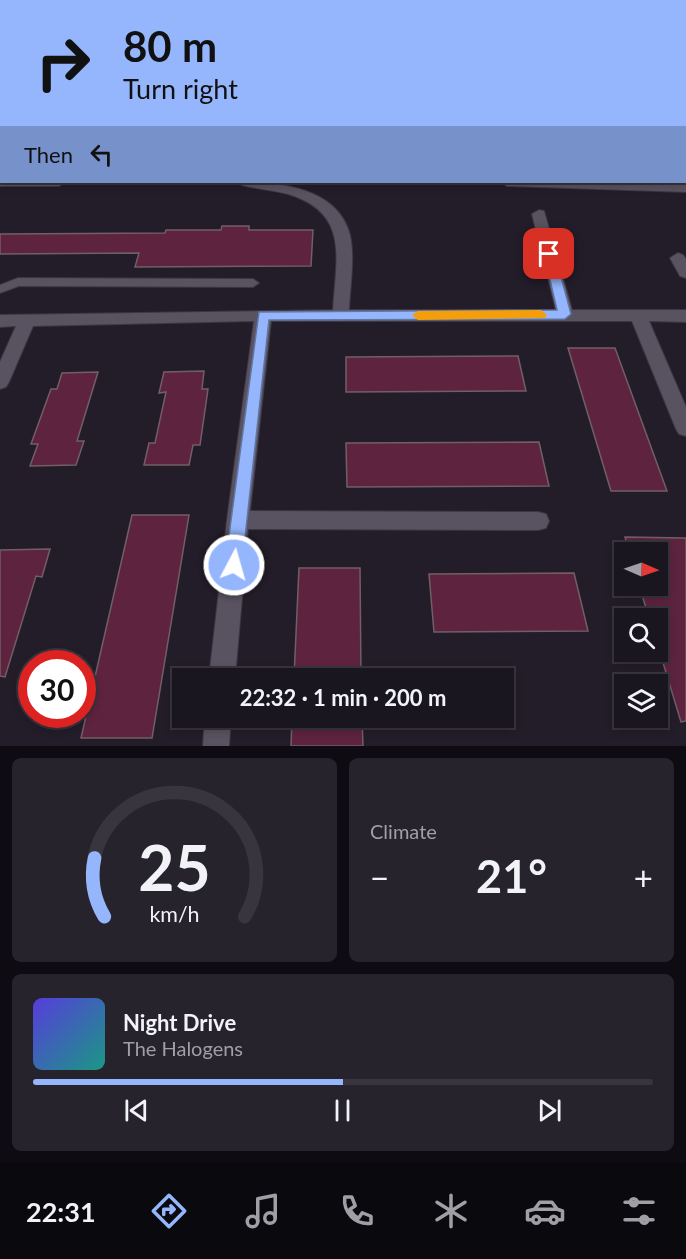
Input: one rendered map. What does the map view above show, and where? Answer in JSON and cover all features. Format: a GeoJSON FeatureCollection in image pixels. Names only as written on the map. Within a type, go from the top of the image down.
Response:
{"type":"FeatureCollection","features":[{"type":"Feature","properties":{"kind":"street"},"geometry":{"type":"LineString","coordinates":[[251,183],[308,196],[332,211],[343,234],[341,316]]}},
{"type":"Feature","properties":{"kind":"street"},"geometry":{"type":"LineString","coordinates":[[601,183],[686,188]]}},
{"type":"Feature","properties":{"kind":"street"},"geometry":{"type":"LineString","coordinates":[[539,214],[565,314]]}},
{"type":"Feature","properties":{"kind":"street"},"geometry":{"type":"LineString","coordinates":[[678,258],[686,273]]}},
{"type":"Feature","properties":{"kind":"street"},"geometry":{"type":"LineString","coordinates":[[223,668],[263,315]]}},
{"type":"Feature","properties":{"kind":"street"},"geometry":{"type":"LineString","coordinates":[[0,321],[263,315],[686,316]]}},
{"type":"Feature","properties":{"kind":"street"},"geometry":{"type":"LineString","coordinates":[[638,316],[686,429]]}},
{"type":"Feature","properties":{"kind":"street"},"geometry":{"type":"LineString","coordinates":[[0,382],[27,321]]}},
{"type":"Feature","properties":{"kind":"street"},"geometry":{"type":"LineString","coordinates":[[238,520],[538,521]]}},
{"type":"Feature","properties":{"kind":"street"},"geometry":{"type":"LineString","coordinates":[[216,746],[218,728]]}},
{"type":"Feature","properties":{"kind":"lane"},"geometry":{"type":"LineString","coordinates":[[0,289],[18,282],[253,283]]}},
{"type":"Feature","properties":{"kind":"building"},"geometry":{"type":"Polygon","coordinates":[[[222,226],[249,226],[249,230],[313,230],[311,266],[135,267],[139,253],[0,254],[0,234],[165,233],[166,230],[221,230],[222,226]]]}},
{"type":"Feature","properties":{"kind":"building"},"geometry":{"type":"Polygon","coordinates":[[[568,348],[615,348],[667,491],[611,491],[568,348]]]}},
{"type":"Feature","properties":{"kind":"building"},"geometry":{"type":"Polygon","coordinates":[[[518,356],[526,391],[346,392],[346,357],[518,356]]]}},
{"type":"Feature","properties":{"kind":"building"},"geometry":{"type":"Polygon","coordinates":[[[204,371],[202,389],[208,389],[200,445],[193,445],[189,465],[144,465],[149,443],[155,443],[166,392],[159,393],[164,372],[204,371]]]}},
{"type":"Feature","properties":{"kind":"building"},"geometry":{"type":"Polygon","coordinates":[[[98,372],[77,441],[84,441],[76,465],[30,466],[38,444],[31,444],[51,389],[57,389],[62,373],[98,372]]]}},
{"type":"Feature","properties":{"kind":"building"},"geometry":{"type":"Polygon","coordinates":[[[539,442],[549,486],[347,487],[346,443],[539,442]]]}},
{"type":"Feature","properties":{"kind":"building"},"geometry":{"type":"Polygon","coordinates":[[[132,515],[189,515],[152,738],[81,738],[83,728],[96,728],[96,672],[132,515]]]}},
{"type":"Feature","properties":{"kind":"building"},"geometry":{"type":"Polygon","coordinates":[[[625,537],[686,538],[686,721],[681,722],[663,662],[668,662],[668,608],[646,608],[642,596],[668,596],[668,542],[626,542],[625,537]]]}},
{"type":"Feature","properties":{"kind":"building"},"geometry":{"type":"Polygon","coordinates":[[[50,549],[42,577],[36,576],[5,677],[0,676],[0,550],[50,549]]]}},
{"type":"Feature","properties":{"kind":"building"},"geometry":{"type":"Polygon","coordinates":[[[299,568],[360,568],[361,668],[294,668],[299,568]]]}},
{"type":"Feature","properties":{"kind":"building"},"geometry":{"type":"Polygon","coordinates":[[[574,573],[588,631],[434,632],[429,574],[574,573]]]}},
{"type":"Feature","properties":{"kind":"building"},"geometry":{"type":"Polygon","coordinates":[[[292,728],[362,728],[363,746],[291,746],[292,728]]]}},
{"type":"Feature","properties":{"kind":"slow traffic"},"geometry":{"type":"LineString","coordinates":[[418,315],[541,315]]}},
{"type":"Feature","properties":{"kind":"route"},"geometry":{"type":"LineString","coordinates":[[234,565],[263,315],[565,314],[549,254]]}}]}
